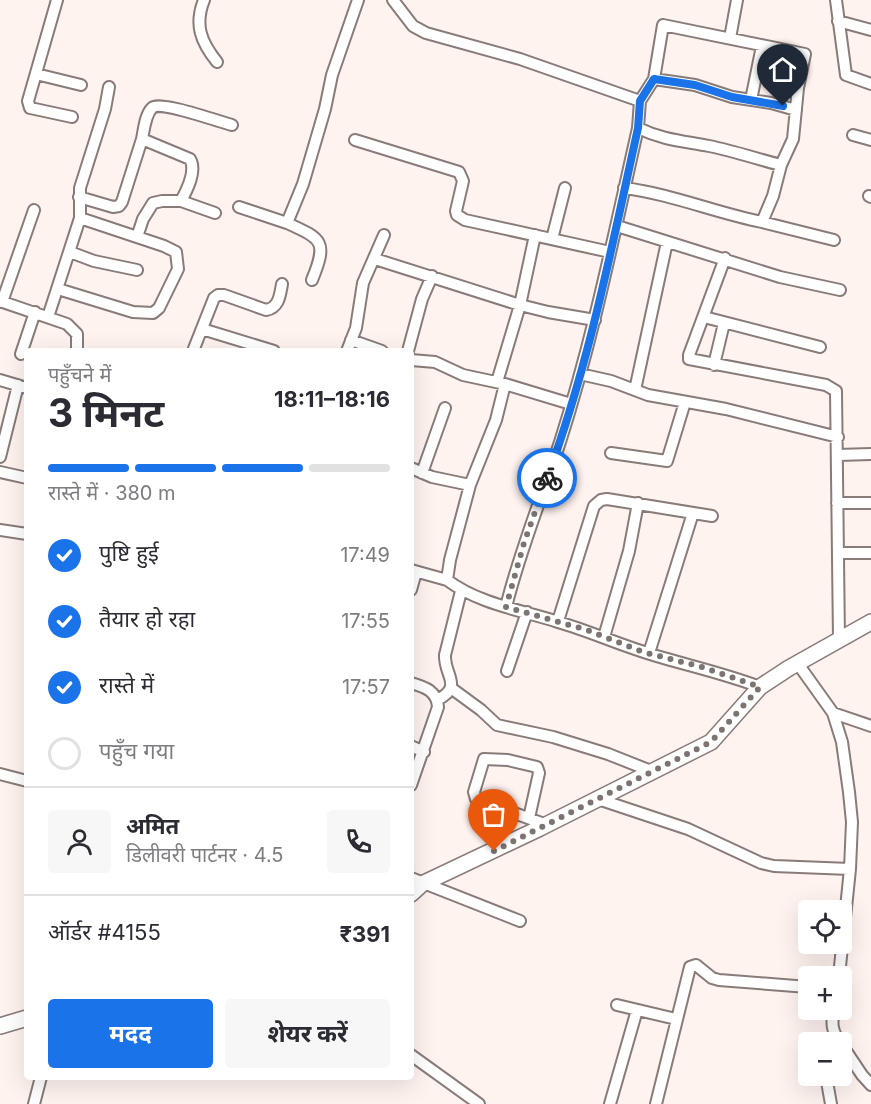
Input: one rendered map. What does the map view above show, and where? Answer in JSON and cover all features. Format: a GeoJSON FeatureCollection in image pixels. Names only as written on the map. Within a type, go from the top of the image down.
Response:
{"type":"FeatureCollection","features":[{"type":"Feature","properties":{"kind":"street"},"geometry":{"type":"LineString","coordinates":[[57,0],[28,101],[30,108],[72,117]]}},
{"type":"Feature","properties":{"kind":"street"},"geometry":{"type":"LineString","coordinates":[[204,0],[198,22],[199,32],[204,45],[217,62]]}},
{"type":"Feature","properties":{"kind":"street"},"geometry":{"type":"LineString","coordinates":[[287,223],[303,184],[325,109],[332,75],[358,0]]}},
{"type":"Feature","properties":{"kind":"street"},"geometry":{"type":"LineString","coordinates":[[393,0],[413,26],[426,33],[520,59],[640,101]]}},
{"type":"Feature","properties":{"kind":"street"},"geometry":{"type":"LineString","coordinates":[[730,38],[737,0]]}},
{"type":"Feature","properties":{"kind":"street"},"geometry":{"type":"LineString","coordinates":[[836,0],[846,75],[871,84]]}},
{"type":"Feature","properties":{"kind":"street"},"geometry":{"type":"LineString","coordinates":[[838,21],[871,30]]}},
{"type":"Feature","properties":{"kind":"street"},"geometry":{"type":"LineString","coordinates":[[506,607],[524,543],[560,444],[595,320],[638,128],[640,101],[654,79],[663,25],[805,54],[798,88],[793,139],[781,165],[773,196],[762,222]]}},
{"type":"Feature","properties":{"kind":"street"},"geometry":{"type":"LineString","coordinates":[[751,100],[762,46]]}},
{"type":"Feature","properties":{"kind":"street"},"geometry":{"type":"LineString","coordinates":[[36,74],[81,85]]}},
{"type":"Feature","properties":{"kind":"street"},"geometry":{"type":"LineString","coordinates":[[654,79],[695,85],[732,97],[795,110]]}},
{"type":"Feature","properties":{"kind":"street"},"geometry":{"type":"LineString","coordinates":[[48,317],[80,218],[79,196],[85,167],[105,109],[109,87]]}},
{"type":"Feature","properties":{"kind":"street"},"geometry":{"type":"LineString","coordinates":[[79,196],[114,207],[122,202],[152,107],[158,105],[232,125]]}},
{"type":"Feature","properties":{"kind":"street"},"geometry":{"type":"LineString","coordinates":[[638,128],[679,143],[733,151],[781,165]]}},
{"type":"Feature","properties":{"kind":"street"},"geometry":{"type":"LineString","coordinates":[[853,135],[871,140]]}},
{"type":"Feature","properties":{"kind":"street"},"geometry":{"type":"LineString","coordinates":[[142,139],[190,159],[193,163],[187,191],[181,201]]}},
{"type":"Feature","properties":{"kind":"street"},"geometry":{"type":"LineString","coordinates":[[355,140],[459,172],[464,181],[456,211],[457,215],[465,220],[610,252]]}},
{"type":"Feature","properties":{"kind":"street"},"geometry":{"type":"LineString","coordinates":[[552,239],[565,188]]}},
{"type":"Feature","properties":{"kind":"street"},"geometry":{"type":"LineString","coordinates":[[624,188],[646,191],[834,240]]}},
{"type":"Feature","properties":{"kind":"street"},"geometry":{"type":"LineString","coordinates":[[137,237],[143,219],[153,203],[181,201],[215,213]]}},
{"type":"Feature","properties":{"kind":"street"},"geometry":{"type":"LineString","coordinates":[[238,207],[287,223],[318,240],[321,247],[320,258],[312,280]]}},
{"type":"Feature","properties":{"kind":"street"},"geometry":{"type":"LineString","coordinates":[[34,210],[1,301],[67,324],[74,330],[78,341],[77,348]]}},
{"type":"Feature","properties":{"kind":"street"},"geometry":{"type":"LineString","coordinates":[[58,289],[134,312],[153,313],[159,308],[178,269],[176,252],[80,218]]}},
{"type":"Feature","properties":{"kind":"street"},"geometry":{"type":"LineString","coordinates":[[616,226],[725,258],[780,277],[840,290]]}},
{"type":"Feature","properties":{"kind":"street"},"geometry":{"type":"LineString","coordinates":[[349,346],[356,328],[363,283],[384,235]]}},
{"type":"Feature","properties":{"kind":"street"},"geometry":{"type":"LineString","coordinates":[[447,580],[470,485],[496,420],[501,383],[535,235]]}},
{"type":"Feature","properties":{"kind":"street"},"geometry":{"type":"LineString","coordinates":[[635,390],[668,242]]}},
{"type":"Feature","properties":{"kind":"street"},"geometry":{"type":"LineString","coordinates":[[70,252],[94,261],[137,270]]}},
{"type":"Feature","properties":{"kind":"street"},"geometry":{"type":"LineString","coordinates":[[725,258],[689,359],[832,387],[838,395],[839,640]]}},
{"type":"Feature","properties":{"kind":"street"},"geometry":{"type":"LineString","coordinates":[[375,259],[520,305],[595,320]]}},
{"type":"Feature","properties":{"kind":"street"},"geometry":{"type":"LineString","coordinates":[[409,348],[422,300],[432,276]]}},
{"type":"Feature","properties":{"kind":"street"},"geometry":{"type":"LineString","coordinates":[[194,348],[214,298],[218,295],[237,299],[266,310],[272,309],[276,306],[282,284]]}},
{"type":"Feature","properties":{"kind":"street"},"geometry":{"type":"LineString","coordinates":[[21,354],[35,312]]}},
{"type":"Feature","properties":{"kind":"street"},"geometry":{"type":"LineString","coordinates":[[704,317],[820,347]]}},
{"type":"Feature","properties":{"kind":"street"},"geometry":{"type":"LineString","coordinates":[[714,365],[724,323]]}},
{"type":"Feature","properties":{"kind":"street"},"geometry":{"type":"LineString","coordinates":[[202,328],[265,348]]}},
{"type":"Feature","properties":{"kind":"street"},"geometry":{"type":"LineString","coordinates":[[414,360],[435,362],[463,375],[501,383],[571,404]]}},
{"type":"Feature","properties":{"kind":"street"},"geometry":{"type":"LineString","coordinates":[[580,374],[635,390],[726,409],[838,437]]}},
{"type":"Feature","properties":{"kind":"street"},"geometry":{"type":"LineString","coordinates":[[0,380],[22,387],[0,457]]}},
{"type":"Feature","properties":{"kind":"street"},"geometry":{"type":"LineString","coordinates":[[611,453],[667,461],[685,402]]}},
{"type":"Feature","properties":{"kind":"street"},"geometry":{"type":"LineString","coordinates":[[445,408],[414,472],[470,485]]}},
{"type":"Feature","properties":{"kind":"street"},"geometry":{"type":"LineString","coordinates":[[838,455],[871,454]]}},
{"type":"Feature","properties":{"kind":"street"},"geometry":{"type":"LineString","coordinates":[[0,472],[24,477]]}},
{"type":"Feature","properties":{"kind":"street"},"geometry":{"type":"LineString","coordinates":[[558,621],[594,506],[598,502],[608,499],[712,516]]}},
{"type":"Feature","properties":{"kind":"street"},"geometry":{"type":"LineString","coordinates":[[603,637],[627,559],[638,503]]}},
{"type":"Feature","properties":{"kind":"street"},"geometry":{"type":"LineString","coordinates":[[837,503],[871,504]]}},
{"type":"Feature","properties":{"kind":"street"},"geometry":{"type":"LineString","coordinates":[[649,653],[693,513]]}},
{"type":"Feature","properties":{"kind":"street"},"geometry":{"type":"LineString","coordinates":[[0,530],[24,534]]}},
{"type":"Feature","properties":{"kind":"street"},"geometry":{"type":"LineString","coordinates":[[838,553],[871,553]]}},
{"type":"Feature","properties":{"kind":"street"},"geometry":{"type":"LineString","coordinates":[[414,571],[447,580],[461,591],[506,607],[558,621],[649,653],[702,667],[760,687]]}},
{"type":"Feature","properties":{"kind":"street"},"geometry":{"type":"LineString","coordinates":[[437,700],[448,694],[451,688],[451,676],[445,663],[445,656],[461,591]]}},
{"type":"Feature","properties":{"kind":"street"},"geometry":{"type":"LineString","coordinates":[[507,671],[527,612]]}},
{"type":"Feature","properties":{"kind":"street"},"geometry":{"type":"LineString","coordinates":[[415,885],[547,825],[711,742],[760,687],[871,622]]}},
{"type":"Feature","properties":{"kind":"street"},"geometry":{"type":"LineString","coordinates":[[798,664],[833,713],[842,742],[852,822],[850,869],[840,966]]}},
{"type":"Feature","properties":{"kind":"street"},"geometry":{"type":"LineString","coordinates":[[414,684],[429,689],[437,700],[438,707],[414,777]]}},
{"type":"Feature","properties":{"kind":"street"},"geometry":{"type":"LineString","coordinates":[[451,688],[497,725],[553,737],[608,754],[651,771]]}},
{"type":"Feature","properties":{"kind":"street"},"geometry":{"type":"LineString","coordinates":[[833,713],[871,726]]}},
{"type":"Feature","properties":{"kind":"street"},"geometry":{"type":"LineString","coordinates":[[414,747],[424,752]]}},
{"type":"Feature","properties":{"kind":"street"},"geometry":{"type":"LineString","coordinates":[[529,818],[539,773],[537,766],[508,760],[484,759],[474,792],[476,799],[547,825]]}},
{"type":"Feature","properties":{"kind":"street"},"geometry":{"type":"LineString","coordinates":[[0,774],[24,780]]}},
{"type":"Feature","properties":{"kind":"street"},"geometry":{"type":"LineString","coordinates":[[598,799],[688,829],[768,865],[850,869]]}},
{"type":"Feature","properties":{"kind":"street"},"geometry":{"type":"LineString","coordinates":[[415,885],[520,921]]}},
{"type":"Feature","properties":{"kind":"street"},"geometry":{"type":"LineString","coordinates":[[656,1104],[676,1019],[692,965],[696,965],[712,978],[719,980],[798,986]]}},
{"type":"Feature","properties":{"kind":"street"},"geometry":{"type":"LineString","coordinates":[[617,1005],[676,1019]]}},
{"type":"Feature","properties":{"kind":"street"},"geometry":{"type":"LineString","coordinates":[[610,1104],[637,1010]]}},
{"type":"Feature","properties":{"kind":"street"},"geometry":{"type":"LineString","coordinates":[[0,1026],[24,1019]]}},
{"type":"Feature","properties":{"kind":"street"},"geometry":{"type":"LineString","coordinates":[[414,1057],[479,1104]]}},
{"type":"Feature","properties":{"kind":"street"},"geometry":{"type":"LineString","coordinates":[[852,1060],[871,1085]]}},
{"type":"Feature","properties":{"kind":"street"},"geometry":{"type":"LineString","coordinates":[[34,1104],[39,1080]]}},
{"type":"Feature","properties":{"kind":"street"},"geometry":{"type":"LineString","coordinates":[[828,1086],[831,1104]]}},
{"type":"Feature","properties":{"kind":"way so far"},"geometry":{"type":"LineString","coordinates":[[494,851],[711,742],[760,687],[702,667],[643,652],[587,630],[506,607],[524,543],[547,478]]}},
{"type":"Feature","properties":{"kind":"route"},"geometry":{"type":"LineString","coordinates":[[547,478],[560,444],[591,335],[638,128],[640,101],[654,79],[695,85],[732,97],[783,106]]}}]}
